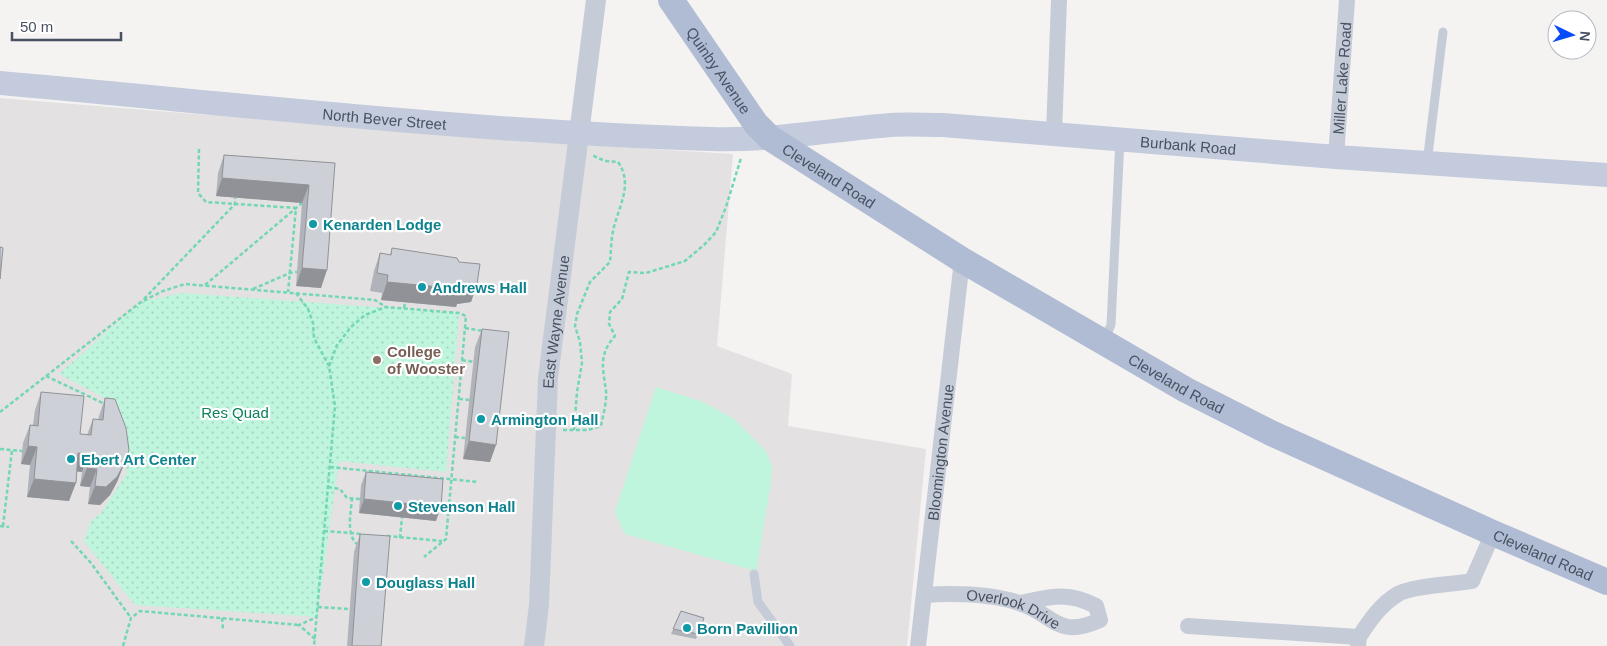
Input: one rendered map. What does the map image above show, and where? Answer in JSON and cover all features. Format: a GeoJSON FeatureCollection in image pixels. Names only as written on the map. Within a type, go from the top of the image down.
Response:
{"type":"FeatureCollection","features":[{"type":"Feature","properties":{"kind":"main road","name":"Quinby Avenue"},"geometry":{"type":"LineString","coordinates":[[671,0],[756,124],[770,138]]}},
{"type":"Feature","properties":{"kind":"main road","name":"North Bever Street"},"geometry":{"type":"LineString","coordinates":[[0,83],[394,120],[582,143],[770,138]]}},
{"type":"Feature","properties":{"kind":"main road","name":"Burbank Road"},"geometry":{"type":"LineString","coordinates":[[770,138],[892,125],[943,125],[1336,157],[1607,175]]}},
{"type":"Feature","properties":{"kind":"main road","name":"Cleveland Road"},"geometry":{"type":"LineString","coordinates":[[770,138],[962,260],[1186,390],[1271,433],[1607,582]]}},
{"type":"Feature","properties":{"kind":"street","name":"East Wayne Avenue"},"geometry":{"type":"LineString","coordinates":[[534,646],[539,605],[548,378],[582,143],[596,0]]}},
{"type":"Feature","properties":{"kind":"street"},"geometry":{"type":"LineString","coordinates":[[1054,134],[1059,0]]}},
{"type":"Feature","properties":{"kind":"street","name":"Miller Lake Road"},"geometry":{"type":"LineString","coordinates":[[1336,157],[1347,0]]}},
{"type":"Feature","properties":{"kind":"street","name":"Bloomington Avenue"},"geometry":{"type":"LineString","coordinates":[[918,646],[962,260]]}},
{"type":"Feature","properties":{"kind":"street"},"geometry":{"type":"LineString","coordinates":[[1188,626],[1359,641],[1373,615],[1400,593],[1472,581],[1493,533]]}},
{"type":"Feature","properties":{"kind":"street","name":"Overlook Drive"},"geometry":{"type":"LineString","coordinates":[[924,595],[988,596],[1020,603],[1056,624],[1070,627],[1084,627],[1100,620],[1096,606],[1081,598],[1061,596],[1020,603]]}},
{"type":"Feature","properties":{"kind":"lane"},"geometry":{"type":"LineString","coordinates":[[1427,163],[1443,32]]}},
{"type":"Feature","properties":{"kind":"lane"},"geometry":{"type":"LineString","coordinates":[[1103,342],[1111,325],[1120,139]]}},
{"type":"Feature","properties":{"kind":"lane"},"geometry":{"type":"LineString","coordinates":[[754,574],[758,602],[790,646]]}},
{"type":"Feature","properties":{"kind":"path"},"geometry":{"type":"LineString","coordinates":[[574,430],[577,392],[582,363],[580,342],[575,326],[577,314],[590,282],[610,262],[613,233],[623,201],[625,187],[623,170],[618,162],[605,161],[582,143]]}},
{"type":"Feature","properties":{"kind":"path"},"geometry":{"type":"LineString","coordinates":[[199,149],[198,193],[206,202],[296,208]]}},
{"type":"Feature","properties":{"kind":"path"},"geometry":{"type":"LineString","coordinates":[[546,429],[588,430],[601,426],[606,391],[603,382],[602,366],[606,346],[615,336],[609,324],[610,312],[622,299],[629,272],[646,273],[685,260],[705,244],[716,232],[742,157]]}},
{"type":"Feature","properties":{"kind":"path"},"geometry":{"type":"LineString","coordinates":[[0,412],[141,302],[235,204],[235,198]]}},
{"type":"Feature","properties":{"kind":"path"},"geometry":{"type":"LineString","coordinates":[[205,285],[302,203]]}},
{"type":"Feature","properties":{"kind":"path"},"geometry":{"type":"LineString","coordinates":[[288,292],[296,208]]}},
{"type":"Feature","properties":{"kind":"path"},"geometry":{"type":"LineString","coordinates":[[292,245],[299,245]]}},
{"type":"Feature","properties":{"kind":"path"},"geometry":{"type":"LineString","coordinates":[[252,289],[290,273],[297,272]]}},
{"type":"Feature","properties":{"kind":"path"},"geometry":{"type":"LineString","coordinates":[[141,302],[163,290],[185,284],[375,300],[386,307]]}},
{"type":"Feature","properties":{"kind":"path"},"geometry":{"type":"LineString","coordinates":[[296,293],[308,309],[313,323],[314,338],[329,366],[335,406],[314,646]]}},
{"type":"Feature","properties":{"kind":"path"},"geometry":{"type":"LineString","coordinates":[[404,308],[405,302]]}},
{"type":"Feature","properties":{"kind":"path"},"geometry":{"type":"LineString","coordinates":[[329,366],[337,345],[351,327],[365,315],[386,307],[459,313],[466,316],[446,539],[424,557]]}},
{"type":"Feature","properties":{"kind":"path"},"geometry":{"type":"LineString","coordinates":[[465,328],[490,332]]}},
{"type":"Feature","properties":{"kind":"path"},"geometry":{"type":"LineString","coordinates":[[462,360],[474,362]]}},
{"type":"Feature","properties":{"kind":"path"},"geometry":{"type":"LineString","coordinates":[[46,376],[104,403],[108,408]]}},
{"type":"Feature","properties":{"kind":"path"},"geometry":{"type":"LineString","coordinates":[[459,399],[470,400]]}},
{"type":"Feature","properties":{"kind":"path"},"geometry":{"type":"LineString","coordinates":[[455,437],[465,438]]}},
{"type":"Feature","properties":{"kind":"path"},"geometry":{"type":"LineString","coordinates":[[0,449],[23,451]]}},
{"type":"Feature","properties":{"kind":"path"},"geometry":{"type":"LineString","coordinates":[[10,527],[2,526],[12,450]]}},
{"type":"Feature","properties":{"kind":"path"},"geometry":{"type":"LineString","coordinates":[[330,467],[478,482]]}},
{"type":"Feature","properties":{"kind":"path"},"geometry":{"type":"LineString","coordinates":[[328,487],[340,488],[348,498],[360,499]]}},
{"type":"Feature","properties":{"kind":"path"},"geometry":{"type":"LineString","coordinates":[[352,498],[350,533],[353,541],[358,546],[364,546]]}},
{"type":"Feature","properties":{"kind":"path"},"geometry":{"type":"LineString","coordinates":[[400,538],[402,517]]}},
{"type":"Feature","properties":{"kind":"path"},"geometry":{"type":"LineString","coordinates":[[324,531],[367,535]]}},
{"type":"Feature","properties":{"kind":"path"},"geometry":{"type":"LineString","coordinates":[[383,536],[443,542]]}},
{"type":"Feature","properties":{"kind":"path"},"geometry":{"type":"LineString","coordinates":[[71,541],[91,562],[131,618]]}},
{"type":"Feature","properties":{"kind":"path"},"geometry":{"type":"LineString","coordinates":[[318,607],[349,610]]}},
{"type":"Feature","properties":{"kind":"path"},"geometry":{"type":"LineString","coordinates":[[123,646],[131,618],[140,611],[299,625],[317,617]]}},
{"type":"Feature","properties":{"kind":"path"},"geometry":{"type":"LineString","coordinates":[[222,618],[222,629]]}},
{"type":"Feature","properties":{"kind":"path"},"geometry":{"type":"LineString","coordinates":[[299,625],[315,639]]}},
{"type":"Feature","properties":{"kind":"shaded area","name":"College of Wooster"},"geometry":{"type":"Polygon","coordinates":[[[0,98],[523,141],[733,154],[717,346],[792,374],[788,426],[926,449],[907,646],[0,646],[0,98]]]}},
{"type":"Feature","properties":{"kind":"green space","name":"Res Quad"},"geometry":{"type":"Polygon","coordinates":[[[182,293],[459,313],[446,472],[339,461],[317,617],[135,605],[84,541],[91,521],[101,513],[127,473],[116,404],[59,374],[141,302],[182,293]]]}},
{"type":"Feature","properties":{"kind":"green space"},"geometry":{"type":"Polygon","coordinates":[[[656,387],[703,402],[734,419],[766,451],[772,466],[771,483],[756,571],[625,534],[615,512],[656,387]]]}},
{"type":"Feature","properties":{"kind":"building"},"geometry":{"type":"Polygon","coordinates":[[[224,155],[335,163],[327,270],[302,268],[309,185],[222,178],[224,155]]]}},
{"type":"Feature","properties":{"kind":"building"},"geometry":{"type":"Polygon","coordinates":[[[0,247],[3,248],[0,279],[0,247]]]}},
{"type":"Feature","properties":{"kind":"building"},"geometry":{"type":"Polygon","coordinates":[[[392,248],[457,258],[459,262],[480,264],[477,284],[463,286],[462,289],[387,282],[388,275],[377,273],[380,253],[391,255],[392,248]]]}},
{"type":"Feature","properties":{"kind":"building","name":"Armington Hall"},"geometry":{"type":"Polygon","coordinates":[[[482,329],[509,332],[496,445],[469,441],[482,329]]]}},
{"type":"Feature","properties":{"kind":"building","name":"Ebert Art Center"},"geometry":{"type":"Polygon","coordinates":[[[41,392],[84,396],[80,434],[91,435],[93,419],[103,420],[105,398],[115,399],[126,428],[129,450],[117,477],[106,487],[95,486],[97,469],[87,468],[88,454],[78,453],[76,483],[34,479],[37,447],[28,446],[30,425],[38,426],[41,392]]]}},
{"type":"Feature","properties":{"kind":"building"},"geometry":{"type":"Polygon","coordinates":[[[366,472],[443,479],[441,507],[364,499],[366,472]]]}},
{"type":"Feature","properties":{"kind":"building","name":"Douglass Hall"},"geometry":{"type":"Polygon","coordinates":[[[360,534],[390,536],[381,646],[352,646],[360,534]]]}},
{"type":"Feature","properties":{"kind":"building","name":"Born Pavillion"},"geometry":{"type":"Polygon","coordinates":[[[681,611],[704,618],[698,634],[673,629],[681,611]]]}},
{"type":"Feature","properties":{"kind":"place","name":"Kenarden Lodge"},"geometry":{"type":"Point","coordinates":[313,224]}},
{"type":"Feature","properties":{"kind":"place","name":"Andrews Hall"},"geometry":{"type":"Point","coordinates":[422,287]}},
{"type":"Feature","properties":{"kind":"place","name":"College of Wooster"},"geometry":{"type":"Point","coordinates":[377,360]}},
{"type":"Feature","properties":{"kind":"place","name":"Armington Hall"},"geometry":{"type":"Point","coordinates":[481,419]}},
{"type":"Feature","properties":{"kind":"place","name":"Ebert Art Center"},"geometry":{"type":"Point","coordinates":[71,459]}},
{"type":"Feature","properties":{"kind":"place","name":"Stevenson Hall"},"geometry":{"type":"Point","coordinates":[398,506]}},
{"type":"Feature","properties":{"kind":"place","name":"Douglass Hall"},"geometry":{"type":"Point","coordinates":[366,582]}},
{"type":"Feature","properties":{"kind":"place","name":"Born Pavillion"},"geometry":{"type":"Point","coordinates":[687,628]}}]}
